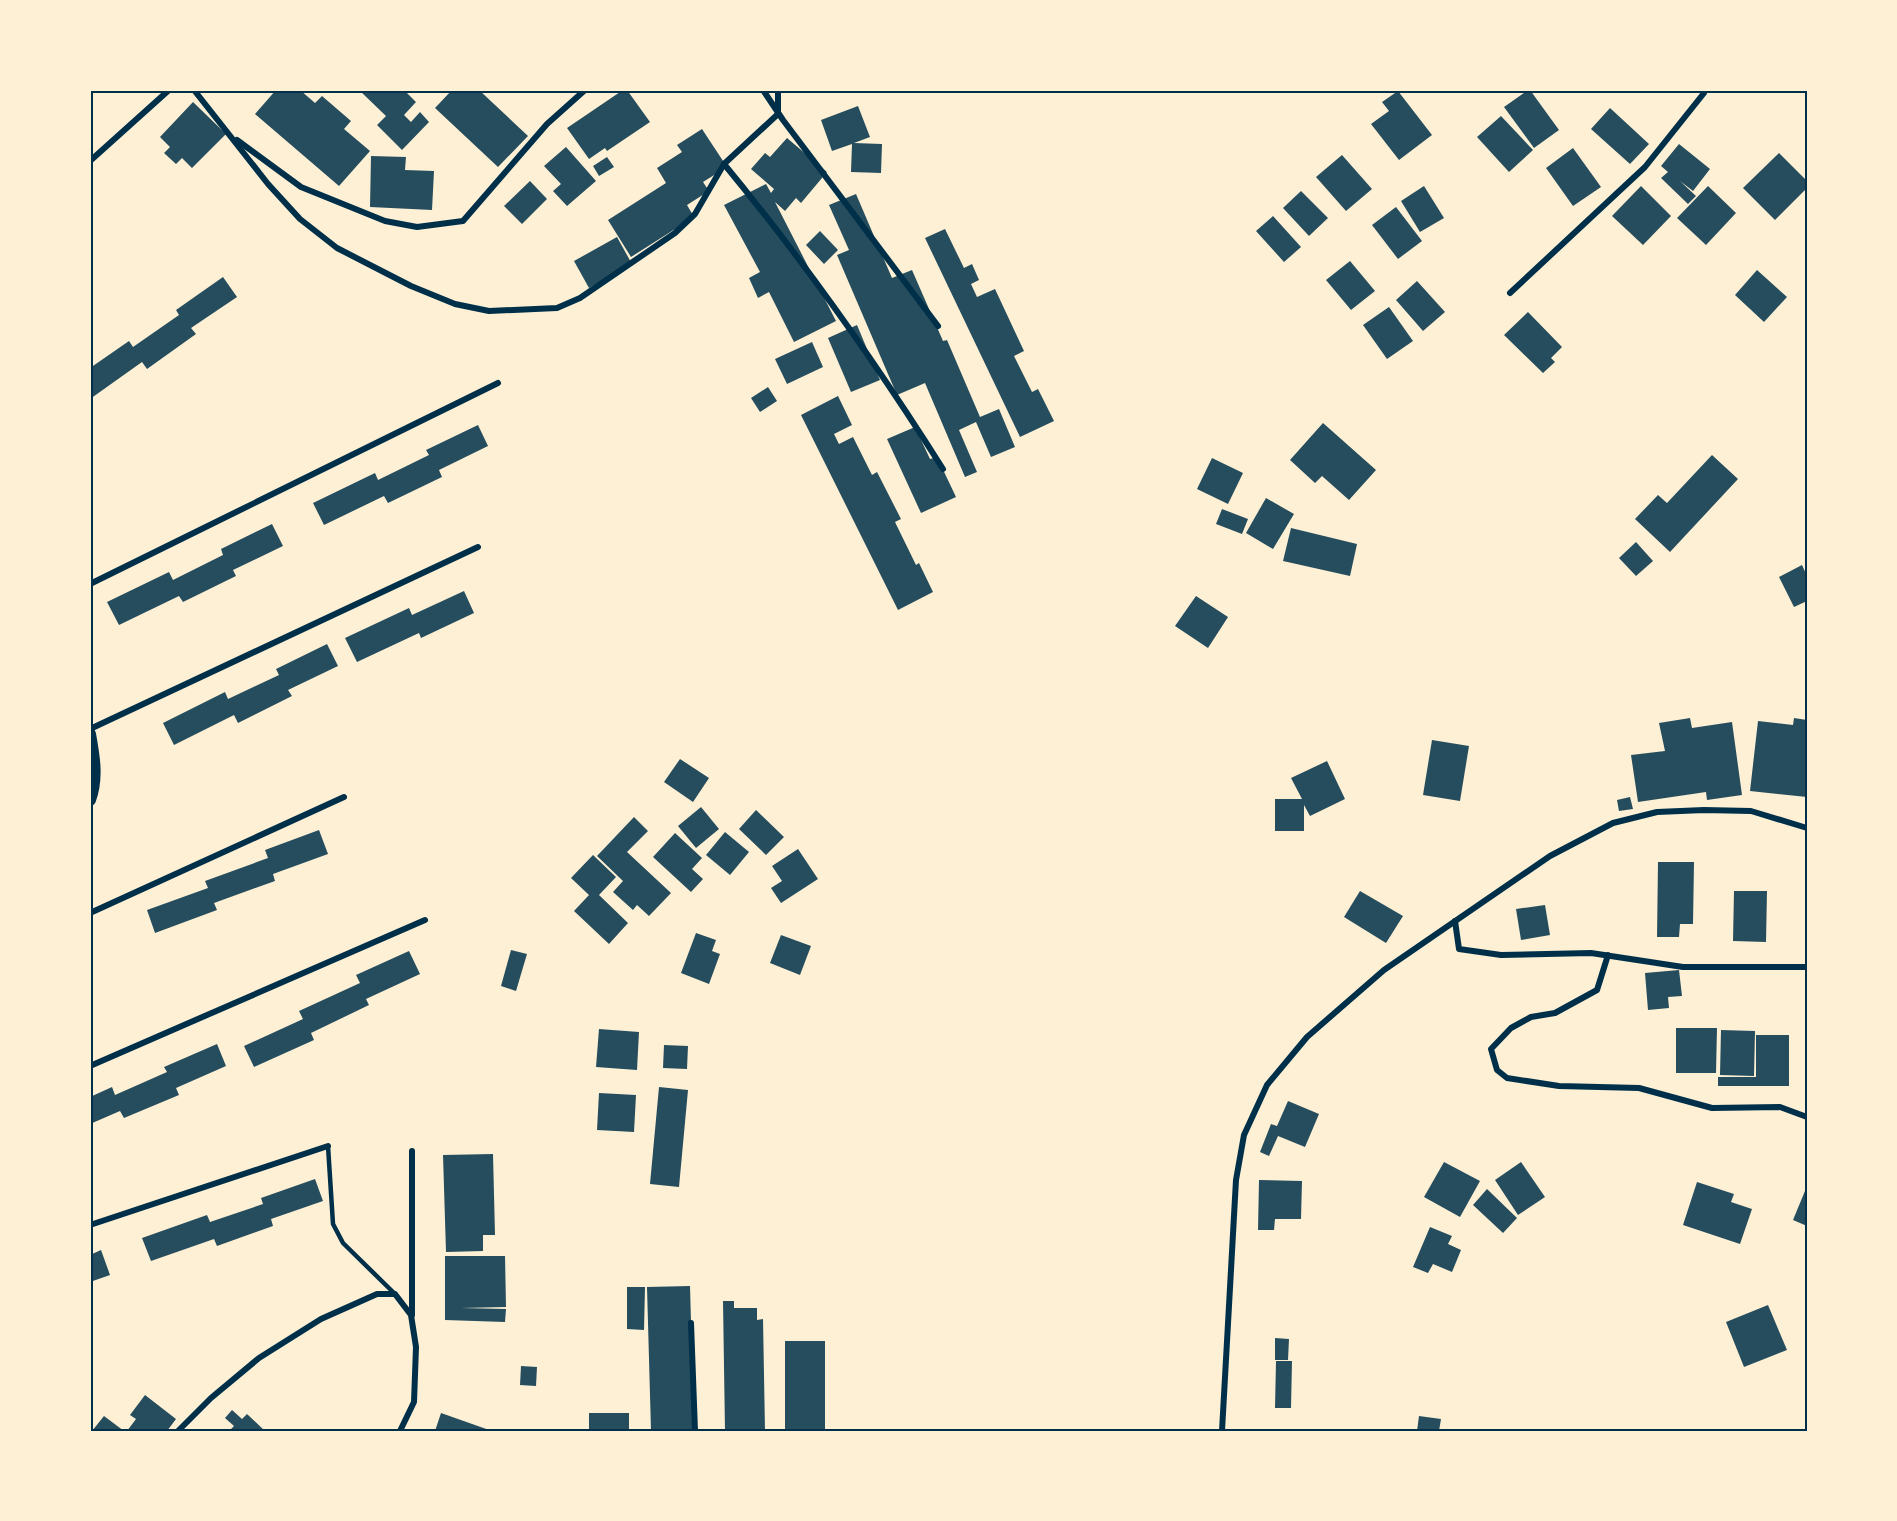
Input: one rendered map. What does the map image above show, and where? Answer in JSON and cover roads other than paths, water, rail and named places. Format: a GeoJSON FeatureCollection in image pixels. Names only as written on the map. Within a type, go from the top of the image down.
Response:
{"type":"FeatureCollection","features":[{"type":"Feature","properties":{"kind":"main road"},"geometry":{"type":"LineString","coordinates":[[90,734],[95,762],[91,795]]}},
{"type":"Feature","properties":{"kind":"street"},"geometry":{"type":"LineString","coordinates":[[90,161],[169,90]]}},
{"type":"Feature","properties":{"kind":"street"},"geometry":{"type":"LineString","coordinates":[[194,90],[268,184],[300,219],[337,248],[411,286],[455,304],[489,311],[557,308],[579,298],[675,233],[695,214],[724,164],[778,114],[778,90]]}},
{"type":"Feature","properties":{"kind":"street"},"geometry":{"type":"LineString","coordinates":[[229,135],[301,187],[364,213],[385,221],[417,227],[449,223],[463,221],[548,124],[585,90]]}},
{"type":"Feature","properties":{"kind":"street"},"geometry":{"type":"LineString","coordinates":[[763,90],[778,114],[938,326]]}},
{"type":"Feature","properties":{"kind":"street"},"geometry":{"type":"LineString","coordinates":[[1510,293],[1645,167],[1704,93],[1702,90]]}},
{"type":"Feature","properties":{"kind":"street"},"geometry":{"type":"LineString","coordinates":[[724,164],[772,222],[836,309],[943,469]]}},
{"type":"Feature","properties":{"kind":"street"},"geometry":{"type":"LineString","coordinates":[[90,584],[498,383]]}},
{"type":"Feature","properties":{"kind":"street"},"geometry":{"type":"LineString","coordinates":[[90,729],[478,547]]}},
{"type":"Feature","properties":{"kind":"street"},"geometry":{"type":"LineString","coordinates":[[90,913],[344,797]]}},
{"type":"Feature","properties":{"kind":"street"},"geometry":{"type":"LineString","coordinates":[[1222,1431],[1236,1180],[1244,1135],[1267,1085],[1307,1036],[1384,970],[1550,856],[1613,823],[1656,812],[1751,811],[1807,828]]}},
{"type":"Feature","properties":{"kind":"street"},"geometry":{"type":"LineString","coordinates":[[90,1066],[425,920]]}},
{"type":"Feature","properties":{"kind":"street"},"geometry":{"type":"LineString","coordinates":[[1455,921],[1459,949],[1501,955],[1591,953],[1683,967],[1807,967]]}},
{"type":"Feature","properties":{"kind":"street"},"geometry":{"type":"LineString","coordinates":[[1608,955],[1597,990],[1555,1013],[1531,1017],[1511,1028],[1491,1049],[1497,1070],[1507,1078],[1548,1085],[1639,1088],[1712,1108],[1780,1107],[1807,1117]]}},
{"type":"Feature","properties":{"kind":"street"},"geometry":{"type":"LineString","coordinates":[[90,1225],[328,1146]]}},
{"type":"Feature","properties":{"kind":"street"},"geometry":{"type":"LineString","coordinates":[[412,1151],[412,1322]]}},
{"type":"Feature","properties":{"kind":"street"},"geometry":{"type":"LineString","coordinates":[[178,1431],[211,1398],[259,1358],[321,1319],[377,1294],[395,1294],[411,1314],[416,1347],[414,1402],[400,1431]]}},
{"type":"Feature","properties":{"kind":"street"},"geometry":{"type":"LineString","coordinates":[[691,1323],[695,1431]]}},
{"type":"Feature","properties":{"kind":"lane"},"geometry":{"type":"LineString","coordinates":[[328,1146],[333,1224],[343,1243],[395,1294]]}}]}
